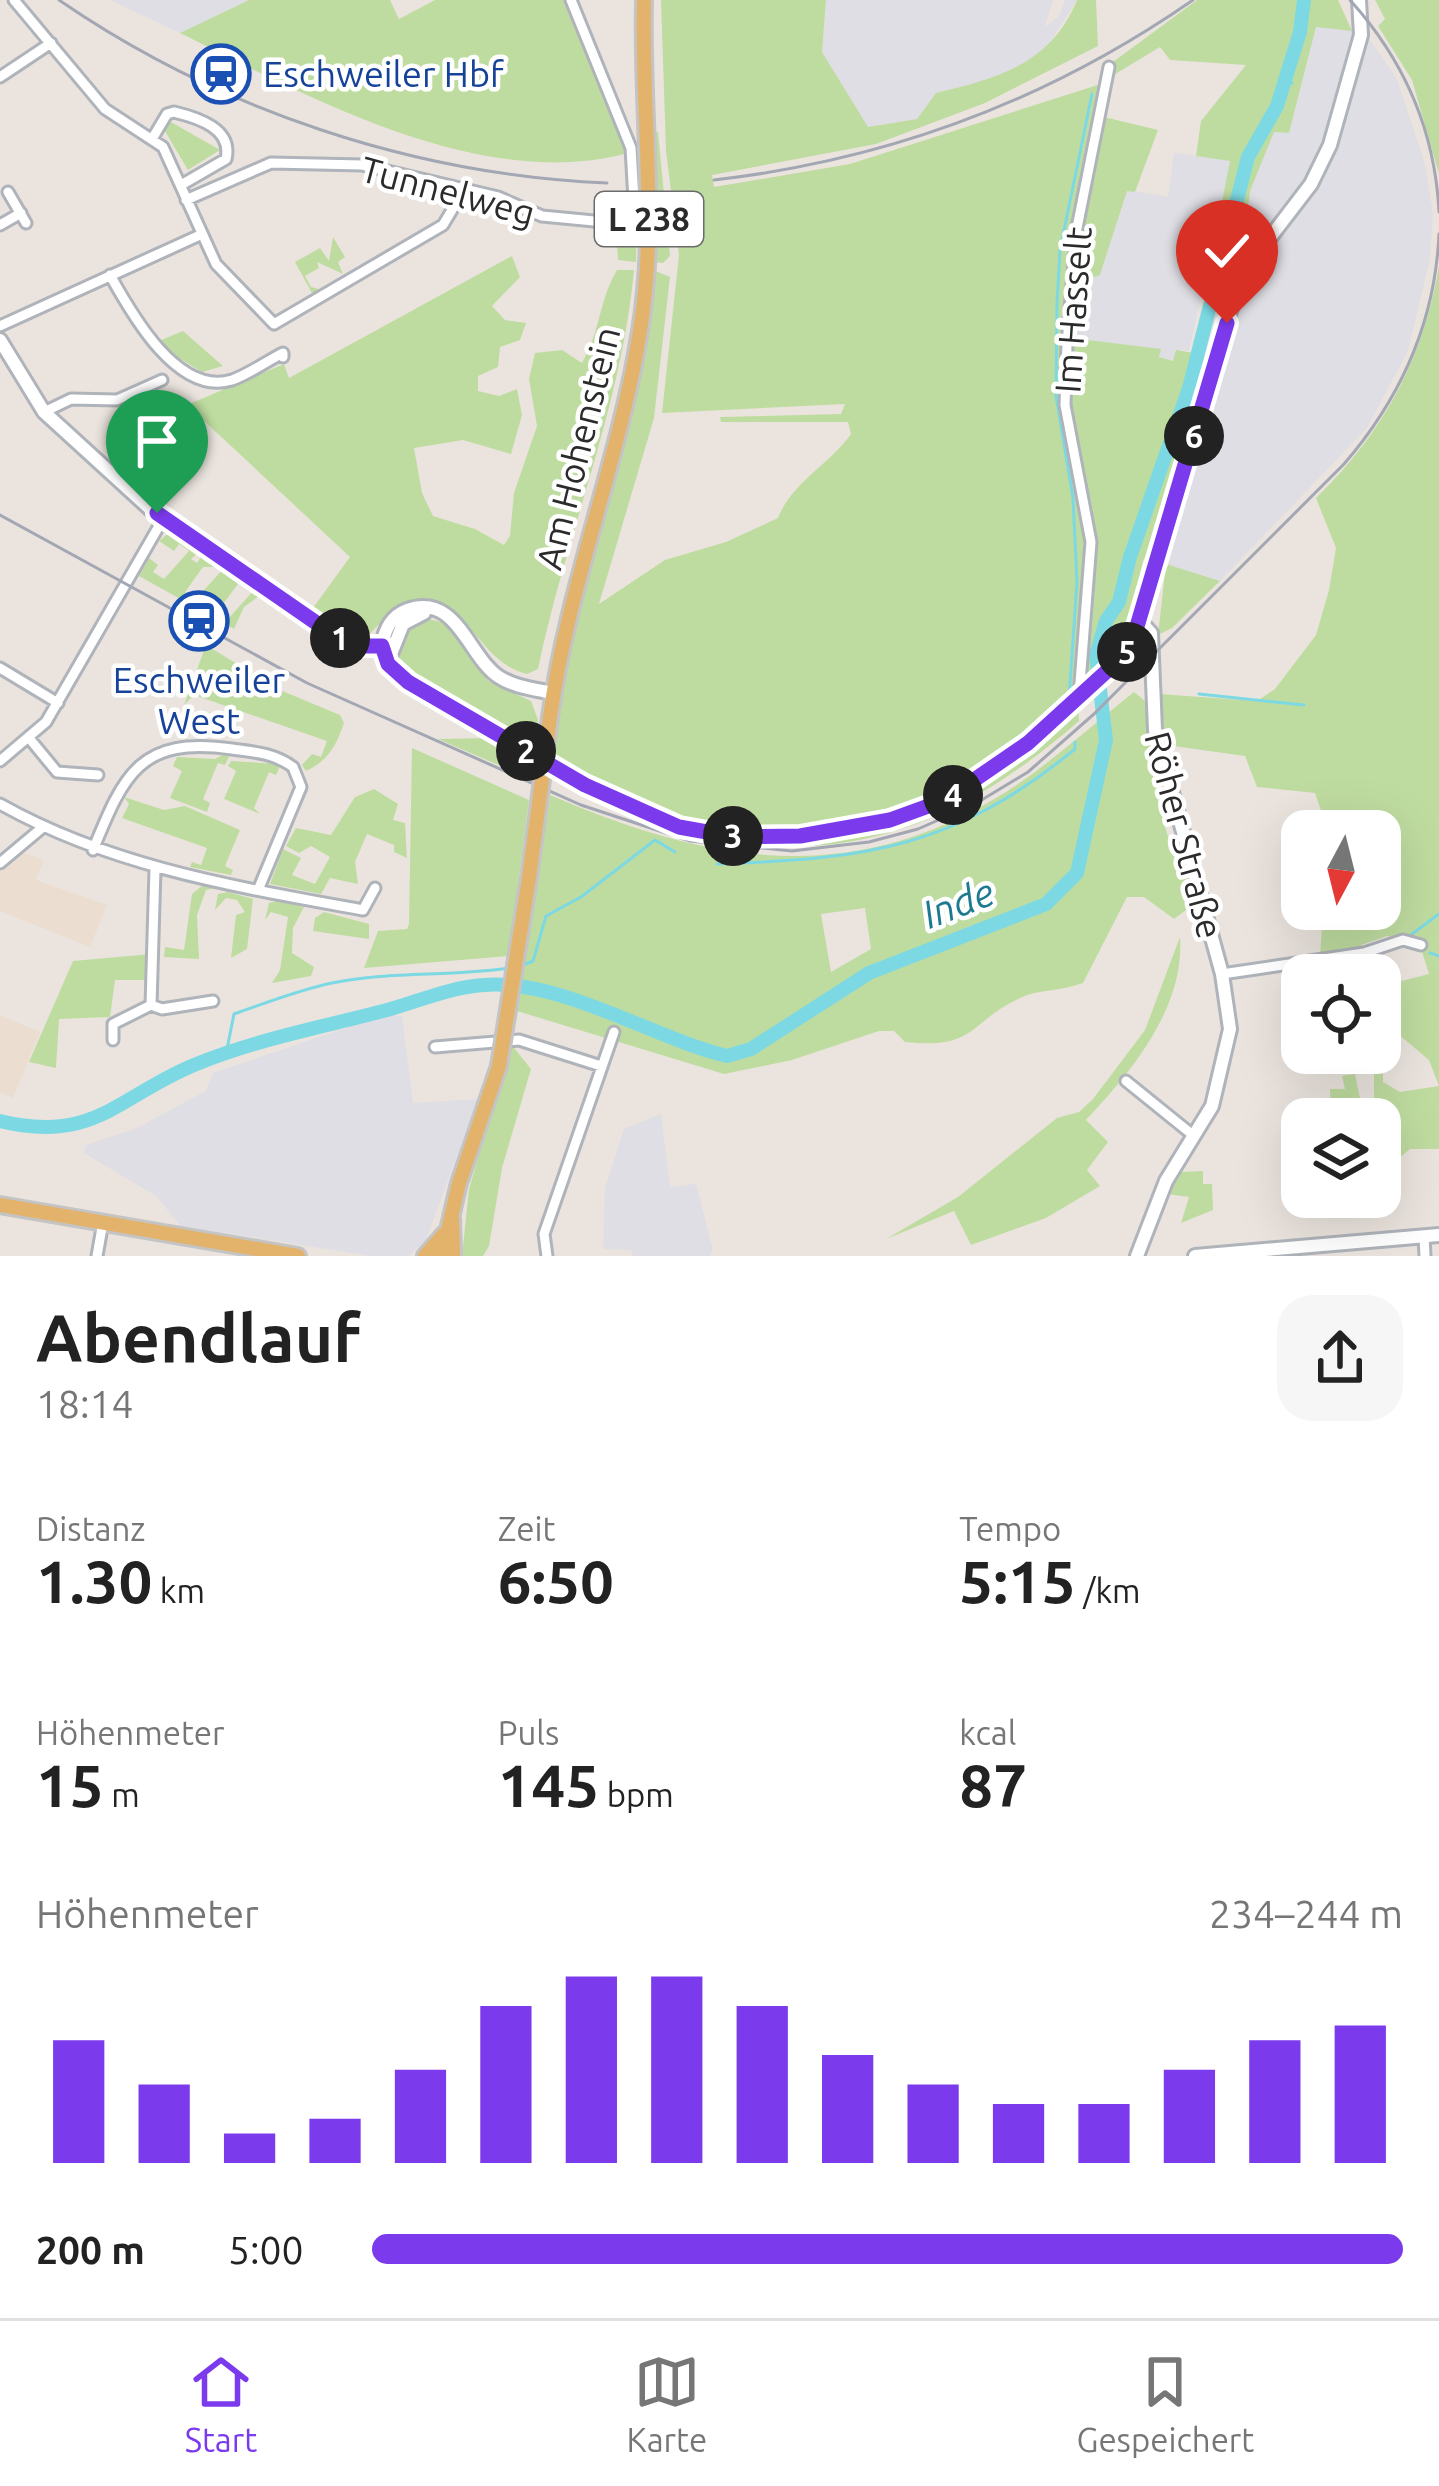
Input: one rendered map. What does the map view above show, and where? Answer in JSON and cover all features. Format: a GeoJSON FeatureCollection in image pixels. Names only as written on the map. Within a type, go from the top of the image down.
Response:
{"type":"FeatureCollection","features":[{"type":"Feature","properties":{"kind":"main road","name":"Am Hohenstein"},"geometry":{"type":"LineString","coordinates":[[442,1256],[444,1234],[499,1066],[566,615],[618,435],[640,328],[650,214],[644,0]]}},
{"type":"Feature","properties":{"kind":"main road"},"geometry":{"type":"LineString","coordinates":[[553,693],[500,679],[462,628],[438,611],[411,608],[396,616],[387,646],[394,672],[607,796],[679,827],[735,837],[844,831],[922,809],[999,767],[1130,650],[1240,277],[1311,184],[1330,146],[1361,35],[1359,0]]}},
{"type":"Feature","properties":{"kind":"main road"},"geometry":{"type":"LineString","coordinates":[[0,340],[44,412],[162,522],[345,641],[387,646]]}},
{"type":"Feature","properties":{"kind":"main road","name":"Röher Straße"},"geometry":{"type":"LineString","coordinates":[[1137,1256],[1166,1181],[1212,1106],[1229,1047],[1222,974],[1195,892],[1155,730],[1152,644],[1150,629],[1142,622]]}},
{"type":"Feature","properties":{"kind":"main road"},"geometry":{"type":"LineString","coordinates":[[1130,650],[1152,644]]}},
{"type":"Feature","properties":{"kind":"main road"},"geometry":{"type":"LineString","coordinates":[[0,1205],[298,1256]]}},
{"type":"Feature","properties":{"kind":"main road","name":"Am Hohenstein"},"geometry":{"type":"LineString","coordinates":[[452,1216],[453,1256]]}},
{"type":"Feature","properties":{"kind":"main road"},"geometry":{"type":"LineString","coordinates":[[425,1256],[444,1234]]}},
{"type":"Feature","properties":{"kind":"main road"},"geometry":{"type":"LineString","coordinates":[[1195,1256],[1439,1235]]}},
{"type":"Feature","properties":{"kind":"street"},"geometry":{"type":"LineString","coordinates":[[14,0],[93,97],[168,153],[216,264],[274,324],[443,226],[464,190]]}},
{"type":"Feature","properties":{"kind":"street","name":"Tunnelweg"},"geometry":{"type":"LineString","coordinates":[[186,200],[272,163],[362,165],[498,197],[542,216],[615,223],[634,200],[632,148],[571,0]]}},
{"type":"Feature","properties":{"kind":"street"},"geometry":{"type":"LineString","coordinates":[[0,77],[51,43]]}},
{"type":"Feature","properties":{"kind":"street","name":"Im Hasselt"},"geometry":{"type":"LineString","coordinates":[[1076,699],[1091,542],[1065,405],[1067,344],[1076,228],[1109,67]]}},
{"type":"Feature","properties":{"kind":"street"},"geometry":{"type":"LineString","coordinates":[[152,139],[167,114],[174,112],[220,131],[226,140],[226,159],[181,185]]}},
{"type":"Feature","properties":{"kind":"street"},"geometry":{"type":"LineString","coordinates":[[0,225],[21,217],[8,192]]}},
{"type":"Feature","properties":{"kind":"street"},"geometry":{"type":"LineString","coordinates":[[0,326],[200,235]]}},
{"type":"Feature","properties":{"kind":"street"},"geometry":{"type":"LineString","coordinates":[[110,275],[147,340],[207,379],[231,380],[283,352],[284,357]]}},
{"type":"Feature","properties":{"kind":"street"},"geometry":{"type":"LineString","coordinates":[[44,412],[71,399],[117,400],[163,380]]}},
{"type":"Feature","properties":{"kind":"street"},"geometry":{"type":"LineString","coordinates":[[0,761],[29,738],[58,703],[162,522]]}},
{"type":"Feature","properties":{"kind":"street"},"geometry":{"type":"LineString","coordinates":[[0,668],[58,703]]}},
{"type":"Feature","properties":{"kind":"street"},"geometry":{"type":"LineString","coordinates":[[29,738],[57,772],[69,769],[98,775]]}},
{"type":"Feature","properties":{"kind":"street"},"geometry":{"type":"LineString","coordinates":[[93,850],[122,783],[161,751],[188,745],[266,754],[293,767],[301,787],[258,890]]}},
{"type":"Feature","properties":{"kind":"street"},"geometry":{"type":"LineString","coordinates":[[0,801],[93,850],[154,868],[363,910],[375,888]]}},
{"type":"Feature","properties":{"kind":"street"},"geometry":{"type":"LineString","coordinates":[[0,863],[43,827]]}},
{"type":"Feature","properties":{"kind":"street"},"geometry":{"type":"LineString","coordinates":[[152,1005],[154,868]]}},
{"type":"Feature","properties":{"kind":"street"},"geometry":{"type":"LineString","coordinates":[[1222,974],[1364,953],[1403,940],[1421,946]]}},
{"type":"Feature","properties":{"kind":"street"},"geometry":{"type":"LineString","coordinates":[[113,1040],[113,1024],[152,1005],[162,1009],[213,1000]]}},
{"type":"Feature","properties":{"kind":"street"},"geometry":{"type":"LineString","coordinates":[[547,1256],[544,1234],[614,1031]]}},
{"type":"Feature","properties":{"kind":"street"},"geometry":{"type":"LineString","coordinates":[[435,1047],[519,1040],[601,1066]]}},
{"type":"Feature","properties":{"kind":"street"},"geometry":{"type":"LineString","coordinates":[[1126,1081],[1194,1136]]}},
{"type":"Feature","properties":{"kind":"street"},"geometry":{"type":"LineString","coordinates":[[97,1256],[103,1222]]}},
{"type":"Feature","properties":{"kind":"street"},"geometry":{"type":"LineString","coordinates":[[1424,1236],[1425,1256]]}},
{"type":"Feature","properties":{"kind":"shaded area"},"geometry":{"type":"Polygon","coordinates":[[[110,0],[249,0],[180,33],[110,0]]]}},
{"type":"Feature","properties":{"kind":"shaded area"},"geometry":{"type":"Polygon","coordinates":[[[826,0],[1053,0],[1045,27],[1059,16],[1065,0],[1077,0],[1044,52],[1004,77],[936,93],[917,119],[867,127],[822,52],[826,0]]]}},
{"type":"Feature","properties":{"kind":"shaded area"},"geometry":{"type":"Polygon","coordinates":[[[1316,27],[1365,32],[1397,79],[1425,164],[1433,214],[1430,259],[1408,351],[1367,428],[1220,581],[1162,563],[1242,277],[1284,224],[1247,216],[1250,191],[1274,131],[1289,132],[1316,27]]]}},
{"type":"Feature","properties":{"kind":"shaded area"},"geometry":{"type":"Polygon","coordinates":[[[1174,153],[1231,160],[1189,351],[1177,350],[1174,361],[1159,357],[1160,350],[1072,338],[1076,284],[1100,275],[1127,190],[1168,197],[1174,153]]]}},
{"type":"Feature","properties":{"kind":"shaded area"},"geometry":{"type":"Polygon","coordinates":[[[22,852],[44,860],[36,880],[107,905],[90,947],[0,911],[0,868],[22,852]]]}},
{"type":"Feature","properties":{"kind":"shaded area"},"geometry":{"type":"Polygon","coordinates":[[[0,1015],[40,1032],[13,1098],[0,1093],[0,1015]]]}},
{"type":"Feature","properties":{"kind":"shaded area"},"geometry":{"type":"Polygon","coordinates":[[[384,1015],[402,1016],[413,1103],[478,1099],[426,1240],[409,1256],[370,1256],[181,1226],[156,1196],[84,1153],[86,1145],[135,1129],[206,1091],[213,1073],[384,1015]]]}},
{"type":"Feature","properties":{"kind":"shaded area"},"geometry":{"type":"Polygon","coordinates":[[[661,1114],[670,1187],[696,1184],[713,1250],[710,1256],[633,1256],[631,1250],[603,1249],[605,1188],[624,1129],[661,1114]]]}},
{"type":"Feature","properties":{"kind":"green space"},"geometry":{"type":"Polygon","coordinates":[[[249,0],[390,0],[399,19],[435,0],[566,0],[628,153],[572,162],[514,160],[456,149],[339,109],[180,33],[249,0]]]}},
{"type":"Feature","properties":{"kind":"green space"},"geometry":{"type":"Polygon","coordinates":[[[661,0],[826,0],[822,52],[868,127],[917,119],[936,93],[1020,65],[1053,39],[1077,0],[1096,0],[1098,46],[985,103],[876,144],[712,175],[714,187],[850,164],[1104,83],[1071,227],[1058,396],[1087,543],[1073,693],[1025,742],[921,805],[849,828],[736,833],[681,823],[608,795],[552,762],[571,632],[624,437],[653,270],[670,277],[654,418],[599,604],[665,560],[726,542],[778,518],[792,494],[851,434],[848,422],[721,422],[720,417],[841,414],[845,404],[662,413],[679,255],[666,151],[661,0]]]}},
{"type":"Feature","properties":{"kind":"green space"},"geometry":{"type":"Polygon","coordinates":[[[1197,0],[1338,0],[1352,31],[1316,27],[1289,133],[1274,132],[1250,191],[1247,216],[1218,222],[1230,161],[1196,156],[1201,121],[1246,65],[1170,60],[1160,47],[1112,76],[1113,62],[1197,0]]]}},
{"type":"Feature","properties":{"kind":"green space"},"geometry":{"type":"Polygon","coordinates":[[[1375,0],[1439,0],[1439,174],[1412,80],[1378,26],[1385,19],[1375,0]]]}},
{"type":"Feature","properties":{"kind":"green space"},"geometry":{"type":"Polygon","coordinates":[[[1104,117],[1158,130],[1135,192],[1127,191],[1100,275],[1076,284],[1081,229],[1104,117]]]}},
{"type":"Feature","properties":{"kind":"green space"},"geometry":{"type":"Polygon","coordinates":[[[171,122],[220,150],[188,170],[163,128],[171,122]]]}},
{"type":"Feature","properties":{"kind":"green space"},"geometry":{"type":"Polygon","coordinates":[[[658,132],[670,256],[663,263],[654,262],[653,133],[658,132]]]}},
{"type":"Feature","properties":{"kind":"green space"},"geometry":{"type":"Polygon","coordinates":[[[639,155],[636,262],[618,260],[616,231],[637,201],[639,155]]]}},
{"type":"Feature","properties":{"kind":"green space"},"geometry":{"type":"Polygon","coordinates":[[[333,237],[345,257],[338,262],[343,274],[317,262],[319,268],[305,276],[311,287],[323,290],[313,295],[295,262],[320,248],[329,261],[333,237]]]}},
{"type":"Feature","properties":{"kind":"green space"},"geometry":{"type":"Polygon","coordinates":[[[512,256],[520,277],[492,306],[505,320],[526,323],[520,340],[500,347],[498,367],[478,376],[478,391],[499,396],[517,389],[522,415],[511,454],[463,440],[414,448],[422,493],[433,516],[475,529],[504,545],[510,536],[514,493],[537,426],[529,379],[535,353],[562,350],[582,363],[617,270],[634,270],[605,422],[538,669],[527,674],[499,660],[458,616],[431,599],[399,605],[364,639],[344,635],[310,612],[350,557],[187,405],[284,364],[289,378],[512,256]]]}},
{"type":"Feature","properties":{"kind":"green space"},"geometry":{"type":"Polygon","coordinates":[[[1439,266],[1439,1086],[1429,1060],[1401,1036],[1401,981],[1429,974],[1419,942],[1387,936],[1361,945],[1363,950],[1320,954],[1322,930],[1401,930],[1401,810],[1321,810],[1315,793],[1257,787],[1245,756],[1166,745],[1159,694],[1257,701],[1275,689],[1316,635],[1336,548],[1316,498],[1381,420],[1411,363],[1439,266]]]}},
{"type":"Feature","properties":{"kind":"green space"},"geometry":{"type":"Polygon","coordinates":[[[183,331],[223,366],[202,372],[154,343],[183,331]]]}},
{"type":"Feature","properties":{"kind":"green space"},"geometry":{"type":"Polygon","coordinates":[[[1072,338],[1161,349],[1159,357],[1173,361],[1176,350],[1212,356],[1159,538],[1143,561],[1123,647],[1083,682],[1095,541],[1070,399],[1072,338]]]}},
{"type":"Feature","properties":{"kind":"green space"},"geometry":{"type":"Polygon","coordinates":[[[170,532],[199,552],[191,559],[197,563],[203,554],[222,567],[203,567],[185,592],[195,600],[224,568],[241,579],[232,579],[238,584],[217,612],[227,620],[255,589],[262,594],[244,607],[234,629],[139,576],[149,558],[158,565],[153,572],[164,579],[189,551],[179,544],[174,551],[159,541],[170,532]]]}},
{"type":"Feature","properties":{"kind":"green space"},"geometry":{"type":"Polygon","coordinates":[[[1166,564],[1220,581],[1172,628],[1158,635],[1166,564]]]}},
{"type":"Feature","properties":{"kind":"green space"},"geometry":{"type":"Polygon","coordinates":[[[425,618],[448,624],[488,681],[531,701],[538,720],[534,752],[401,668],[396,654],[406,627],[425,618]]]}},
{"type":"Feature","properties":{"kind":"green space"},"geometry":{"type":"Polygon","coordinates":[[[206,645],[280,690],[340,715],[344,723],[326,757],[306,771],[302,765],[312,754],[321,757],[327,741],[194,695],[184,705],[206,645]]]}},
{"type":"Feature","properties":{"kind":"green space"},"geometry":{"type":"Polygon","coordinates":[[[1134,692],[1145,701],[1158,803],[1177,867],[1184,865],[1190,893],[1182,896],[1185,903],[1192,901],[1196,911],[1186,910],[1174,919],[1144,897],[1127,897],[1083,983],[1027,995],[947,1042],[905,1042],[894,1031],[879,1031],[792,1060],[724,1074],[517,1011],[550,795],[663,836],[718,849],[828,854],[883,845],[939,827],[996,798],[1134,692]],[[865,908],[821,914],[831,972],[871,949],[865,908]]]}},
{"type":"Feature","properties":{"kind":"green space"},"geometry":{"type":"Polygon","coordinates":[[[1078,706],[1079,721],[1046,749],[941,814],[865,839],[779,847],[889,829],[942,808],[1014,763],[1078,706]]]}},
{"type":"Feature","properties":{"kind":"green space"},"geometry":{"type":"Polygon","coordinates":[[[490,738],[533,761],[531,779],[438,739],[490,738]]]}},
{"type":"Feature","properties":{"kind":"green space"},"geometry":{"type":"Polygon","coordinates":[[[412,748],[529,800],[509,956],[364,968],[378,931],[407,929],[409,924],[412,748]]]}},
{"type":"Feature","properties":{"kind":"green space"},"geometry":{"type":"Polygon","coordinates":[[[230,754],[225,765],[218,763],[203,799],[210,803],[207,812],[170,798],[182,771],[173,766],[177,757],[215,759],[230,754]]]}},
{"type":"Feature","properties":{"kind":"green space"},"geometry":{"type":"Polygon","coordinates":[[[231,761],[281,764],[276,775],[269,772],[254,808],[260,814],[224,799],[236,771],[228,766],[231,761]]]}},
{"type":"Feature","properties":{"kind":"green space"},"geometry":{"type":"Polygon","coordinates":[[[374,789],[398,804],[393,820],[405,823],[407,858],[394,852],[394,845],[367,834],[355,862],[358,884],[330,878],[321,894],[270,884],[283,849],[301,858],[292,875],[315,884],[330,857],[311,846],[299,853],[286,846],[296,828],[331,835],[355,797],[374,789]]]}},
{"type":"Feature","properties":{"kind":"green space"},"geometry":{"type":"Polygon","coordinates":[[[124,797],[164,810],[185,806],[240,830],[225,866],[233,870],[231,875],[190,867],[192,862],[201,865],[207,848],[122,818],[129,804],[124,797]]]}},
{"type":"Feature","properties":{"kind":"green space"},"geometry":{"type":"Polygon","coordinates":[[[203,885],[215,888],[206,890],[197,915],[199,959],[164,957],[165,947],[184,950],[192,894],[203,885]]]}},
{"type":"Feature","properties":{"kind":"green space"},"geometry":{"type":"Polygon","coordinates":[[[218,894],[253,899],[247,949],[231,958],[236,915],[245,912],[237,900],[226,898],[215,910],[218,894]]]}},
{"type":"Feature","properties":{"kind":"green space"},"geometry":{"type":"Polygon","coordinates":[[[269,903],[304,907],[293,928],[292,953],[314,967],[311,976],[272,983],[280,970],[288,917],[271,912],[265,920],[269,903]]]}},
{"type":"Feature","properties":{"kind":"green space"},"geometry":{"type":"Polygon","coordinates":[[[324,912],[369,924],[369,939],[313,931],[315,918],[324,912]]]}},
{"type":"Feature","properties":{"kind":"green space"},"geometry":{"type":"Polygon","coordinates":[[[1180,937],[1174,989],[1152,1037],[1086,1120],[1108,1142],[1087,1170],[1100,1186],[1046,1218],[971,1245],[954,1211],[886,1239],[958,1197],[1057,1118],[1079,1112],[1093,1099],[1145,1030],[1180,937]]]}},
{"type":"Feature","properties":{"kind":"green space"},"geometry":{"type":"Polygon","coordinates":[[[151,954],[151,980],[115,980],[110,1017],[59,1019],[56,1068],[29,1062],[73,961],[151,954]]]}},
{"type":"Feature","properties":{"kind":"green space"},"geometry":{"type":"Polygon","coordinates":[[[511,1044],[531,1069],[502,1168],[489,1246],[483,1256],[462,1256],[469,1189],[511,1044]]]}},
{"type":"Feature","properties":{"kind":"green space"},"geometry":{"type":"Polygon","coordinates":[[[1355,1074],[1360,1098],[1330,1098],[1330,1089],[1345,1089],[1342,1076],[1355,1074]]]}},
{"type":"Feature","properties":{"kind":"green space"},"geometry":{"type":"Polygon","coordinates":[[[1374,1074],[1383,1074],[1383,1082],[1400,1092],[1439,1086],[1439,1149],[1410,1149],[1401,1157],[1401,1098],[1374,1098],[1374,1074]]]}},
{"type":"Feature","properties":{"kind":"green space"},"geometry":{"type":"Polygon","coordinates":[[[1203,1171],[1203,1184],[1212,1184],[1213,1210],[1181,1223],[1189,1197],[1167,1194],[1180,1172],[1203,1171]]]}},
{"type":"Feature","properties":{"kind":"waterway","name":"Inde"},"geometry":{"type":"LineString","coordinates":[[0,1121],[32,1126],[83,1122],[218,1056],[447,991],[484,985],[514,986],[575,1000],[727,1056],[751,1049],[869,973],[1046,904],[1077,873],[1106,740],[1096,655],[1106,621],[1119,602],[1189,388],[1248,157],[1277,106],[1300,32],[1304,0]]}},
{"type":"Feature","properties":{"kind":"waterway"},"geometry":{"type":"LineString","coordinates":[[1286,81],[1292,83]]}},
{"type":"Feature","properties":{"kind":"waterway"},"geometry":{"type":"LineString","coordinates":[[1069,698],[1077,582],[1073,498],[1056,396],[1057,303],[1060,250],[1092,94]]}},
{"type":"Feature","properties":{"kind":"waterway"},"geometry":{"type":"LineString","coordinates":[[1199,694],[1304,705]]}},
{"type":"Feature","properties":{"kind":"waterway"},"geometry":{"type":"LineString","coordinates":[[717,864],[820,858],[907,842],[989,808],[1075,749],[1075,742]]}},
{"type":"Feature","properties":{"kind":"waterway"},"geometry":{"type":"LineString","coordinates":[[518,967],[533,961],[546,916],[581,897],[655,840],[675,852]]}},
{"type":"Feature","properties":{"kind":"waterway"},"geometry":{"type":"LineString","coordinates":[[1408,937],[1439,914]]}},
{"type":"Feature","properties":{"kind":"waterway"},"geometry":{"type":"LineString","coordinates":[[1378,954],[1402,944]]}},
{"type":"Feature","properties":{"kind":"waterway"},"geometry":{"type":"LineString","coordinates":[[1430,953],[1439,956]]}},
{"type":"Feature","properties":{"kind":"waterway"},"geometry":{"type":"LineString","coordinates":[[226,1054],[234,1014],[294,993],[354,979],[509,968]]}},
{"type":"Feature","properties":{"kind":"railway"},"geometry":{"type":"LineString","coordinates":[[59,0],[185,74],[321,130],[462,166],[607,183]]}},
{"type":"Feature","properties":{"kind":"railway"},"geometry":{"type":"LineString","coordinates":[[714,180],[842,158],[965,120],[1082,68],[1193,0]]}},
{"type":"Feature","properties":{"kind":"railway"},"geometry":{"type":"LineString","coordinates":[[1350,0],[1386,47],[1413,98],[1431,153],[1439,212]]}},
{"type":"Feature","properties":{"kind":"railway"},"geometry":{"type":"LineString","coordinates":[[0,515],[307,683],[581,805],[690,841],[792,851],[869,842],[918,829],[975,804],[1028,772],[1094,714],[1344,464],[1382,413],[1411,357],[1430,298],[1439,234]]}},
{"type":"Feature","properties":{"kind":"place","name":"Eschweiler Hbf"},"geometry":{"type":"Point","coordinates":[221,74]}},
{"type":"Feature","properties":{"kind":"place","name":"Eschweiler West"},"geometry":{"type":"Point","coordinates":[199,621]}},
{"type":"Feature","properties":{"kind":"route"},"geometry":{"type":"LineString","coordinates":[[157,513],[328,631],[356,646],[382,646],[383,656],[398,676],[607,796],[679,827],[706,833],[766,837],[844,831],[908,814],[979,781],[1130,650],[1227,323]]}}]}
